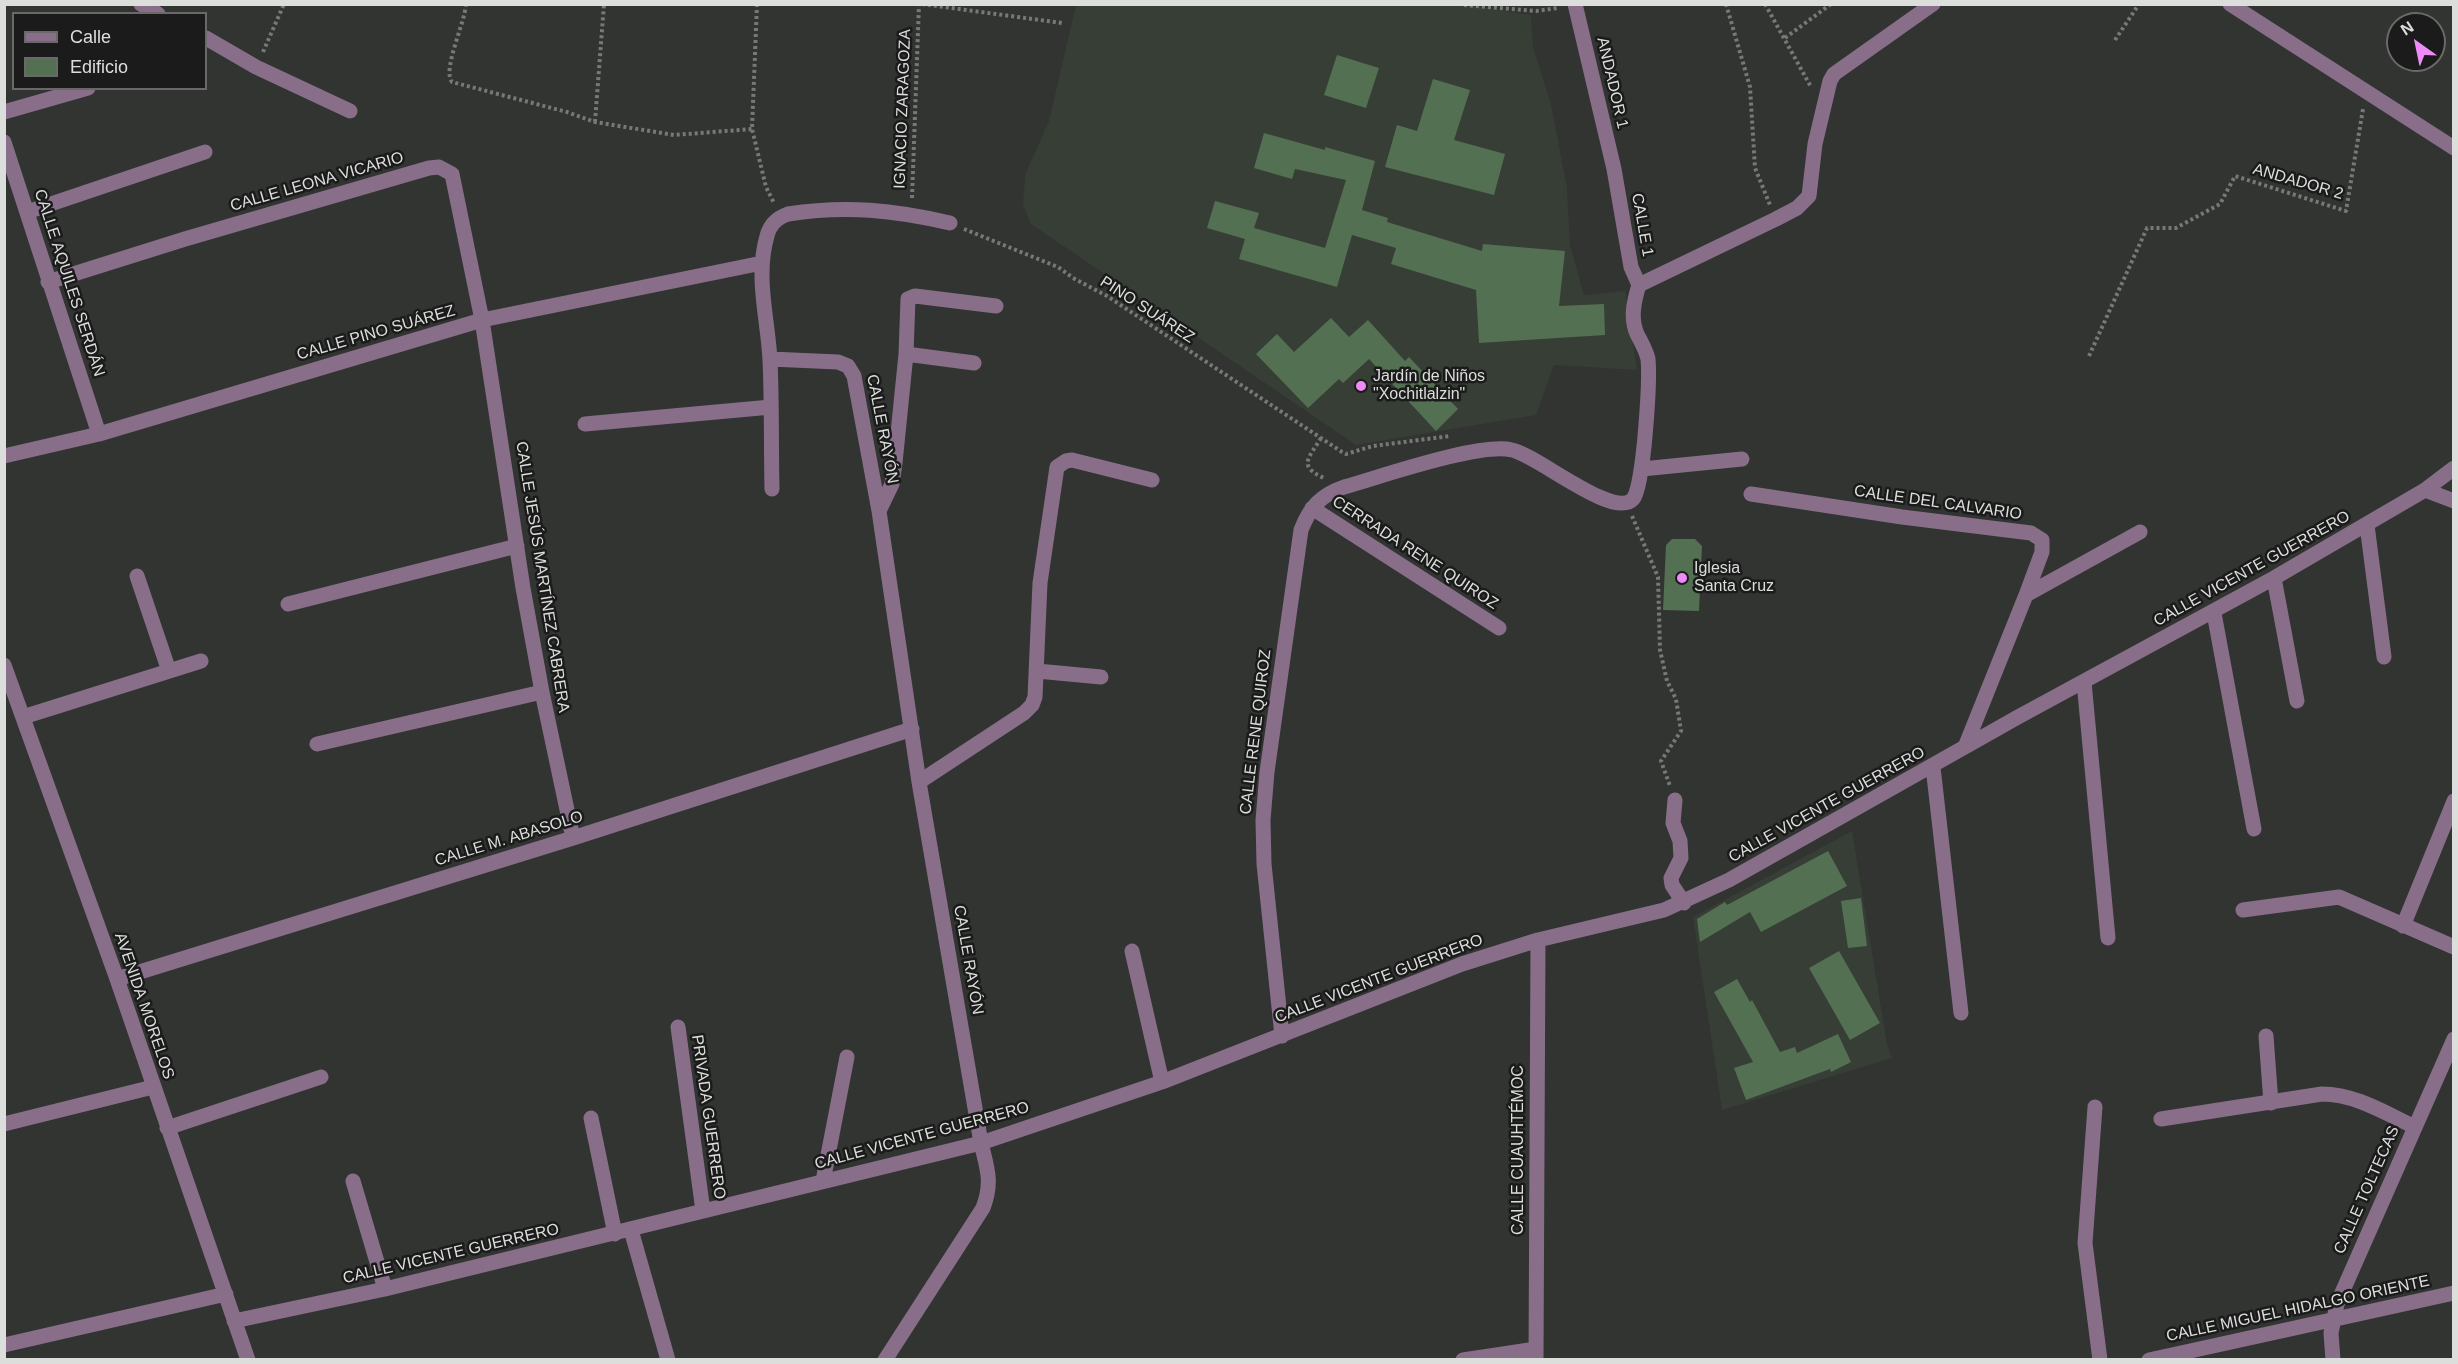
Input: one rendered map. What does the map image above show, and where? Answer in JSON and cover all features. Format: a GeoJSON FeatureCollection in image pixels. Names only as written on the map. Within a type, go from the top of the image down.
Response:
{"type":"FeatureCollection","features":[{"type":"Feature","properties":{"kind":"street"},"geometry":{"type":"LineString","coordinates":[[141,4],[155,12]]}},
{"type":"Feature","properties":{"kind":"street"},"geometry":{"type":"LineString","coordinates":[[1312,508],[1329,492],[1344,487],[1465,454],[1504,449],[1528,456],[1552,472],[1608,501],[1620,505],[1627,504],[1638,492],[1642,470],[1648,358],[1633,322],[1635,298],[1639,285],[1776,219],[1797,207],[1809,196],[1815,144],[1830,81],[1834,74],[1932,4]]}},
{"type":"Feature","properties":{"kind":"street"},"geometry":{"type":"LineString","coordinates":[[2230,4],[2366,94],[2454,148]]}},
{"type":"Feature","properties":{"kind":"street","name":"ANDADOR 1"},"geometry":{"type":"LineString","coordinates":[[1575,5],[1614,169]]}},
{"type":"Feature","properties":{"kind":"street"},"geometry":{"type":"LineString","coordinates":[[207,40],[350,111]]}},
{"type":"Feature","properties":{"kind":"street"},"geometry":{"type":"LineString","coordinates":[[4,112],[81,90]]}},
{"type":"Feature","properties":{"kind":"street","name":"CALLE AQUILES SERDÁN"},"geometry":{"type":"LineString","coordinates":[[4,142],[99,434]]}},
{"type":"Feature","properties":{"kind":"street"},"geometry":{"type":"LineString","coordinates":[[27,212],[205,152]]}},
{"type":"Feature","properties":{"kind":"street","name":"CALLE LEONA VICARIO"},"geometry":{"type":"LineString","coordinates":[[48,282],[196,236],[439,167],[447,170],[455,181],[482,320]]}},
{"type":"Feature","properties":{"kind":"street","name":"CALLE 1"},"geometry":{"type":"LineString","coordinates":[[1614,169],[1631,267],[1639,285]]}},
{"type":"Feature","properties":{"kind":"street"},"geometry":{"type":"LineString","coordinates":[[772,489],[770,359],[762,289],[762,263],[771,226],[780,217],[840,208],[911,214],[950,223]]}},
{"type":"Feature","properties":{"kind":"street","name":"CALLE PINO SUÁREZ"},"geometry":{"type":"LineString","coordinates":[[4,456],[99,434],[482,320],[762,263]]}},
{"type":"Feature","properties":{"kind":"street","name":"CALLE RAYÓN"},"geometry":{"type":"LineString","coordinates":[[879,511],[892,484],[906,354],[907,302],[915,296],[996,306]]}},
{"type":"Feature","properties":{"kind":"street","name":"CALLE JESÚS MARTÍNEZ CABRERA"},"geometry":{"type":"LineString","coordinates":[[482,320],[542,692],[573,838]]}},
{"type":"Feature","properties":{"kind":"street"},"geometry":{"type":"LineString","coordinates":[[906,354],[974,363]]}},
{"type":"Feature","properties":{"kind":"street","name":"CALLE RAYÓN"},"geometry":{"type":"LineString","coordinates":[[770,359],[838,362],[851,369],[854,376],[879,511],[919,783],[981,1143],[989,1176],[989,1191],[983,1208],[885,1359]]}},
{"type":"Feature","properties":{"kind":"street"},"geometry":{"type":"LineString","coordinates":[[585,424],[771,407]]}},
{"type":"Feature","properties":{"kind":"street"},"geometry":{"type":"LineString","coordinates":[[1642,470],[1742,459]]}},
{"type":"Feature","properties":{"kind":"street"},"geometry":{"type":"LineString","coordinates":[[919,783],[1024,713],[1032,705],[1035,697],[1037,671],[1040,583],[1057,467],[1072,460],[1152,480]]}},
{"type":"Feature","properties":{"kind":"street","name":"CALLE VICENTE GUERRERO"},"geometry":{"type":"LineString","coordinates":[[234,1321],[385,1289],[981,1143],[1162,1082],[1462,964],[1538,940],[1664,910],[1684,903],[1965,747],[2214,613],[2425,490],[2454,468]]}},
{"type":"Feature","properties":{"kind":"street"},"geometry":{"type":"LineString","coordinates":[[2425,490],[2454,501]]}},
{"type":"Feature","properties":{"kind":"street","name":"CALLE DEL CALVARIO"},"geometry":{"type":"LineString","coordinates":[[1751,494],[1902,517],[2031,533],[2042,540],[2043,545],[2026,596],[1965,747]]}},
{"type":"Feature","properties":{"kind":"street","name":"CERRADA RENE QUIROZ"},"geometry":{"type":"LineString","coordinates":[[1312,508],[1499,628]]}},
{"type":"Feature","properties":{"kind":"street","name":"CALLE RENE QUIROZ"},"geometry":{"type":"LineString","coordinates":[[1282,1036],[1264,864],[1263,820],[1267,772],[1301,530],[1312,508]]}},
{"type":"Feature","properties":{"kind":"street"},"geometry":{"type":"LineString","coordinates":[[2367,525],[2384,657]]}},
{"type":"Feature","properties":{"kind":"street"},"geometry":{"type":"LineString","coordinates":[[2026,596],[2140,532]]}},
{"type":"Feature","properties":{"kind":"street"},"geometry":{"type":"LineString","coordinates":[[288,604],[517,546]]}},
{"type":"Feature","properties":{"kind":"street"},"geometry":{"type":"LineString","coordinates":[[137,576],[169,671]]}},
{"type":"Feature","properties":{"kind":"street"},"geometry":{"type":"LineString","coordinates":[[2274,578],[2297,701]]}},
{"type":"Feature","properties":{"kind":"street"},"geometry":{"type":"LineString","coordinates":[[2214,613],[2254,829]]}},
{"type":"Feature","properties":{"kind":"street"},"geometry":{"type":"LineString","coordinates":[[23,717],[201,661]]}},
{"type":"Feature","properties":{"kind":"street","name":"AVENIDA MORELOS"},"geometry":{"type":"LineString","coordinates":[[4,665],[117,979],[248,1359]]}},
{"type":"Feature","properties":{"kind":"street"},"geometry":{"type":"LineString","coordinates":[[1037,671],[1101,677]]}},
{"type":"Feature","properties":{"kind":"street"},"geometry":{"type":"LineString","coordinates":[[2084,682],[2108,938]]}},
{"type":"Feature","properties":{"kind":"street"},"geometry":{"type":"LineString","coordinates":[[317,744],[542,692]]}},
{"type":"Feature","properties":{"kind":"street","name":"CALLE M. ABASOLO"},"geometry":{"type":"LineString","coordinates":[[117,979],[573,838],[912,729]]}},
{"type":"Feature","properties":{"kind":"street"},"geometry":{"type":"LineString","coordinates":[[1933,766],[1961,1013]]}},
{"type":"Feature","properties":{"kind":"street"},"geometry":{"type":"LineString","coordinates":[[1675,800],[1673,824],[1680,841],[1681,858],[1671,878],[1672,885],[1684,903]]}},
{"type":"Feature","properties":{"kind":"street"},"geometry":{"type":"LineString","coordinates":[[2403,926],[2454,801]]}},
{"type":"Feature","properties":{"kind":"street"},"geometry":{"type":"LineString","coordinates":[[2243,910],[2339,897],[2454,947]]}},
{"type":"Feature","properties":{"kind":"street","name":"CALLE CUAUHTÉMOC"},"geometry":{"type":"LineString","coordinates":[[1536,1354],[1538,940]]}},
{"type":"Feature","properties":{"kind":"street"},"geometry":{"type":"LineString","coordinates":[[1132,951],[1162,1082]]}},
{"type":"Feature","properties":{"kind":"street","name":"PRIVADA GUERRERO"},"geometry":{"type":"LineString","coordinates":[[678,1027],[703,1211]]}},
{"type":"Feature","properties":{"kind":"street"},"geometry":{"type":"LineString","coordinates":[[2266,1036],[2271,1103]]}},
{"type":"Feature","properties":{"kind":"street","name":"CALLE TOLTECAS"},"geometry":{"type":"LineString","coordinates":[[2333,1359],[2331,1333],[2337,1304],[2454,1039]]}},
{"type":"Feature","properties":{"kind":"street"},"geometry":{"type":"LineString","coordinates":[[823,1181],[847,1056]]}},
{"type":"Feature","properties":{"kind":"street"},"geometry":{"type":"LineString","coordinates":[[167,1128],[321,1077]]}},
{"type":"Feature","properties":{"kind":"street"},"geometry":{"type":"LineString","coordinates":[[4,1124],[153,1087]]}},
{"type":"Feature","properties":{"kind":"street"},"geometry":{"type":"LineString","coordinates":[[2161,1119],[2322,1094],[2337,1094],[2349,1097],[2415,1127]]}},
{"type":"Feature","properties":{"kind":"street"},"geometry":{"type":"LineString","coordinates":[[2095,1107],[2085,1243],[2100,1359]]}},
{"type":"Feature","properties":{"kind":"street"},"geometry":{"type":"LineString","coordinates":[[591,1118],[615,1234]]}},
{"type":"Feature","properties":{"kind":"street"},"geometry":{"type":"LineString","coordinates":[[353,1181],[385,1289]]}},
{"type":"Feature","properties":{"kind":"street"},"geometry":{"type":"LineString","coordinates":[[631,1230],[668,1359]]}},
{"type":"Feature","properties":{"kind":"street","name":"CALLE MIGUEL HIDALGO ORIENTE"},"geometry":{"type":"LineString","coordinates":[[2149,1359],[2454,1293]]}},
{"type":"Feature","properties":{"kind":"street"},"geometry":{"type":"LineString","coordinates":[[4,1345],[226,1294]]}},
{"type":"Feature","properties":{"kind":"street"},"geometry":{"type":"LineString","coordinates":[[1463,1359],[1536,1354]]}},
{"type":"Feature","properties":{"kind":"path"},"geometry":{"type":"LineString","coordinates":[[256,66],[284,4]]}},
{"type":"Feature","properties":{"kind":"path"},"geometry":{"type":"LineString","coordinates":[[466,4],[465,15],[448,72],[452,82],[567,112],[595,122],[674,135],[752,129]]}},
{"type":"Feature","properties":{"kind":"path"},"geometry":{"type":"LineString","coordinates":[[595,122],[604,4]]}},
{"type":"Feature","properties":{"kind":"path"},"geometry":{"type":"LineString","coordinates":[[757,4],[752,129],[766,187],[780,217]]}},
{"type":"Feature","properties":{"kind":"path"},"geometry":{"type":"LineString","coordinates":[[920,4],[1062,23]]}},
{"type":"Feature","properties":{"kind":"path","name":"IGNACIO ZARAGOZA"},"geometry":{"type":"LineString","coordinates":[[911,214],[920,4]]}},
{"type":"Feature","properties":{"kind":"path"},"geometry":{"type":"LineString","coordinates":[[1726,4],[1750,87],[1755,168],[1776,219]]}},
{"type":"Feature","properties":{"kind":"path"},"geometry":{"type":"LineString","coordinates":[[1765,4],[1823,108]]}},
{"type":"Feature","properties":{"kind":"path"},"geometry":{"type":"LineString","coordinates":[[1785,38],[1831,4]]}},
{"type":"Feature","properties":{"kind":"path"},"geometry":{"type":"LineString","coordinates":[[2115,40],[2139,4]]}},
{"type":"Feature","properties":{"kind":"path"},"geometry":{"type":"LineString","coordinates":[[1464,5],[1536,11],[1575,5]]}},
{"type":"Feature","properties":{"kind":"path","name":"ANDADOR 2"},"geometry":{"type":"LineString","coordinates":[[2089,356],[2147,228],[2176,228],[2220,204],[2235,176],[2346,211],[2366,94]]}},
{"type":"Feature","properties":{"kind":"path","name":"PINO SUÁREZ"},"geometry":{"type":"LineString","coordinates":[[950,223],[1058,267],[1073,278],[1107,296],[1342,452],[1346,454],[1351,451]]}},
{"type":"Feature","properties":{"kind":"path"},"geometry":{"type":"LineString","coordinates":[[1321,438],[1307,461],[1307,467],[1310,472],[1344,487]]}},
{"type":"Feature","properties":{"kind":"path"},"geometry":{"type":"LineString","coordinates":[[1627,504],[1658,577],[1660,650],[1667,681],[1676,699],[1680,731],[1661,761],[1675,800]]}},
{"type":"Feature","properties":{"kind":"shaded area"},"geometry":{"type":"Polygon","coordinates":[[[1461,4],[1531,15],[1533,47],[1551,104],[1567,188],[1570,245],[1584,295],[1625,291],[1637,370],[1554,365],[1536,415],[1356,445],[1031,224],[1023,205],[1025,175],[1049,121],[1076,5],[1461,4]]]}},
{"type":"Feature","properties":{"kind":"shaded area"},"geometry":{"type":"Polygon","coordinates":[[[1852,831],[1887,1044],[1892,1058],[1722,1110],[1693,917],[1852,831]]]}},
{"type":"Feature","properties":{"kind":"building"},"geometry":{"type":"Polygon","coordinates":[[[1337,55],[1379,68],[1366,108],[1324,95],[1337,55]]]}},
{"type":"Feature","properties":{"kind":"building"},"geometry":{"type":"Polygon","coordinates":[[[1433,79],[1470,90],[1454,140],[1505,154],[1494,195],[1385,167],[1397,125],[1417,131],[1433,79]]]}},
{"type":"Feature","properties":{"kind":"building"},"geometry":{"type":"Polygon","coordinates":[[[1264,133],[1375,161],[1362,210],[1388,218],[1387,222],[1482,251],[1483,244],[1565,251],[1559,306],[1604,304],[1605,335],[1479,343],[1476,290],[1391,264],[1396,248],[1352,235],[1337,287],[1239,259],[1245,239],[1207,228],[1215,201],[1259,213],[1254,228],[1325,248],[1346,180],[1295,169],[1292,179],[1254,168],[1264,133]]]}},
{"type":"Feature","properties":{"kind":"building"},"geometry":{"type":"Polygon","coordinates":[[[1331,318],[1349,337],[1368,320],[1405,361],[1409,357],[1458,409],[1436,431],[1369,359],[1343,383],[1339,379],[1308,408],[1256,354],[1277,334],[1294,352],[1331,318]]]}},
{"type":"Feature","properties":{"kind":"building","name":"Iglesia Santa Cruz"},"geometry":{"type":"Polygon","coordinates":[[[1672,539],[1695,539],[1702,546],[1699,611],[1663,610],[1666,545],[1672,539]]]}},
{"type":"Feature","properties":{"kind":"building"},"geometry":{"type":"Polygon","coordinates":[[[1828,851],[1847,886],[1761,932],[1750,912],[1700,942],[1697,919],[1725,902],[1727,905],[1828,851]]]}},
{"type":"Feature","properties":{"kind":"building"},"geometry":{"type":"Polygon","coordinates":[[[1861,898],[1867,946],[1848,948],[1841,901],[1861,898]]]}},
{"type":"Feature","properties":{"kind":"building"},"geometry":{"type":"Polygon","coordinates":[[[1839,951],[1880,1023],[1850,1040],[1809,968],[1839,951]]]}},
{"type":"Feature","properties":{"kind":"building"},"geometry":{"type":"Polygon","coordinates":[[[1737,979],[1750,1002],[1752,1000],[1780,1052],[1795,1047],[1797,1053],[1838,1034],[1851,1062],[1831,1072],[1830,1069],[1746,1100],[1734,1068],[1753,1062],[1714,992],[1737,979]]]}},
{"type":"Feature","properties":{"kind":"place","name":"Jardín de Niños \"Xochitlalzin\""},"geometry":{"type":"Point","coordinates":[1361,386]}},
{"type":"Feature","properties":{"kind":"place","name":"Iglesia Santa Cruz"},"geometry":{"type":"Point","coordinates":[1682,578]}}]}
